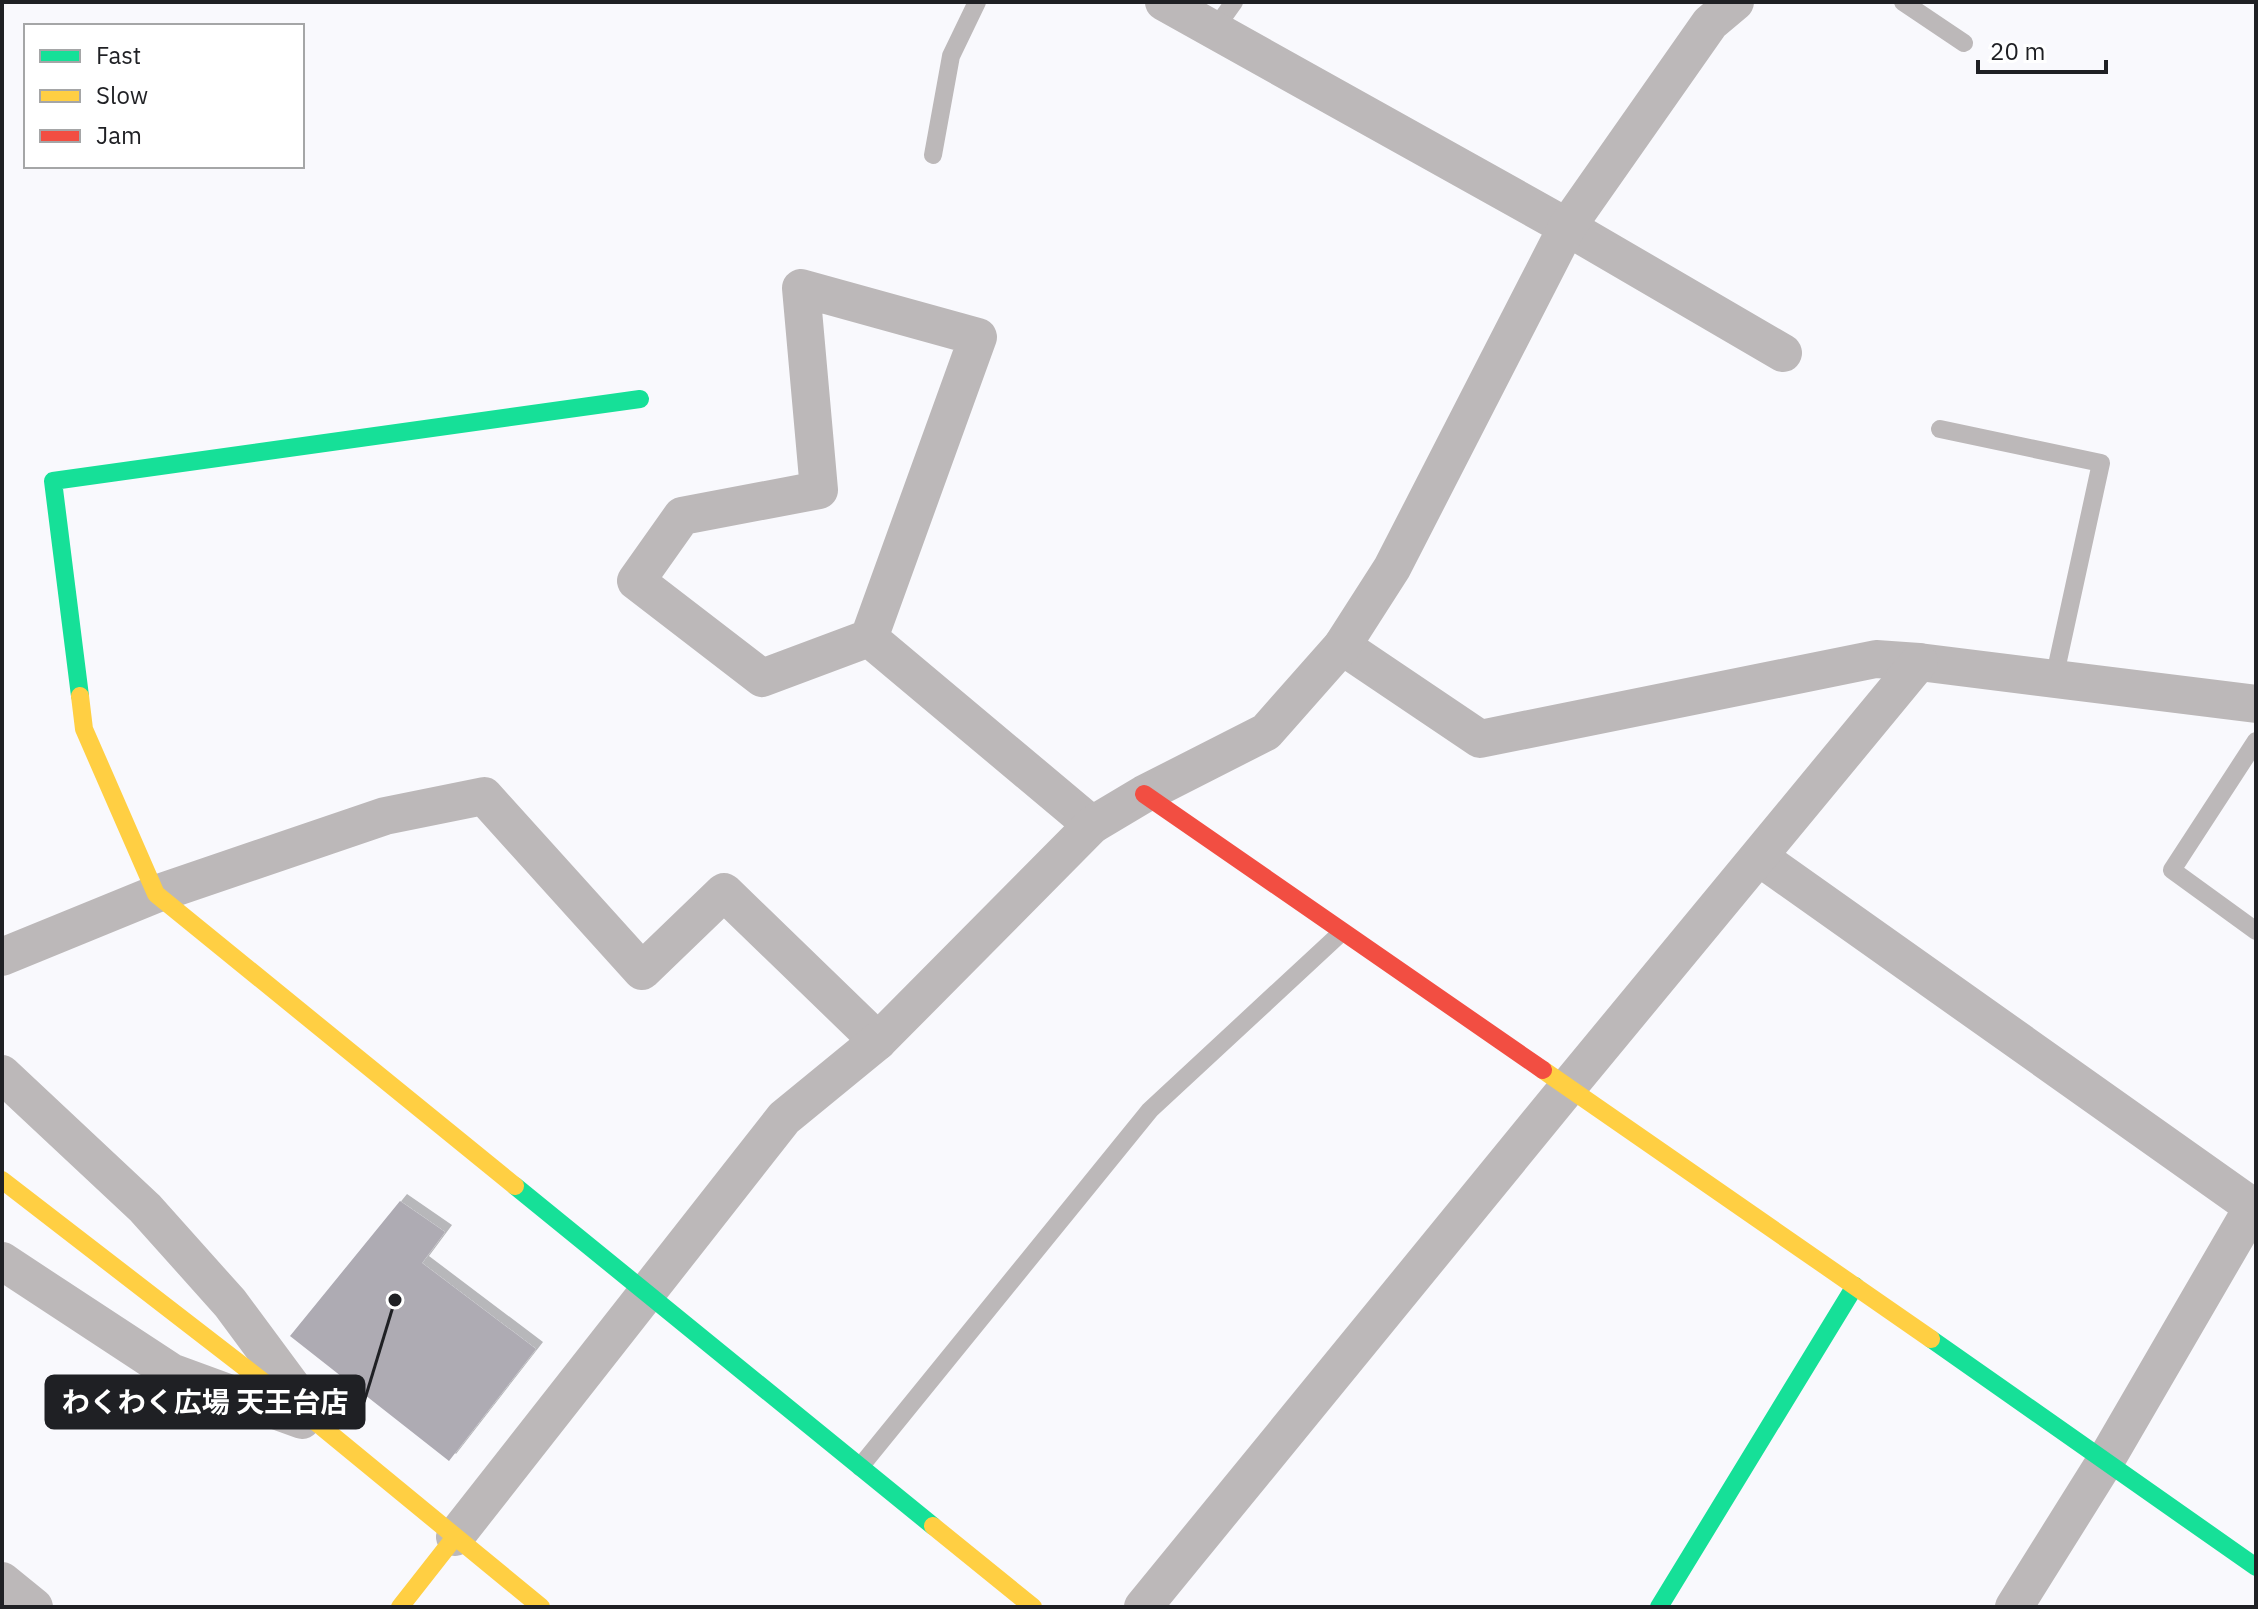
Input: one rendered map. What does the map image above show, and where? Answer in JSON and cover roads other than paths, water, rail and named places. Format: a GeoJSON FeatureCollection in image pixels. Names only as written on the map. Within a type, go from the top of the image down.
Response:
{"type":"FeatureCollection","features":[{"type":"Feature","properties":{"kind":"street"},"geometry":{"type":"LineString","coordinates":[[1164,2],[1224,16],[1567,227],[1783,353]]}},
{"type":"Feature","properties":{"kind":"street"},"geometry":{"type":"LineString","coordinates":[[400,1607],[784,1118],[878,1041],[1092,825],[1144,794],[1266,732],[1342,646],[1392,568],[1567,227],[1710,23],[1735,2]]}},
{"type":"Feature","properties":{"kind":"street"},"geometry":{"type":"LineString","coordinates":[[801,288],[978,337],[869,638],[762,678],[636,581],[682,516],[819,490],[801,288]]}},
{"type":"Feature","properties":{"kind":"street"},"geometry":{"type":"LineString","coordinates":[[640,399],[53,481],[84,729],[156,894],[1033,1607]]}},
{"type":"Feature","properties":{"kind":"street"},"geometry":{"type":"LineString","coordinates":[[869,638],[1092,825]]}},
{"type":"Feature","properties":{"kind":"street"},"geometry":{"type":"LineString","coordinates":[[1342,646],[1480,739],[1876,659],[2256,704]]}},
{"type":"Feature","properties":{"kind":"street"},"geometry":{"type":"LineString","coordinates":[[1143,1607],[1919,662]]}},
{"type":"Feature","properties":{"kind":"street"},"geometry":{"type":"LineString","coordinates":[[1144,794],[2256,1567]]}},
{"type":"Feature","properties":{"kind":"street"},"geometry":{"type":"LineString","coordinates":[[2,957],[156,894],[385,816],[484,796],[642,971],[724,892],[878,1041]]}},
{"type":"Feature","properties":{"kind":"street"},"geometry":{"type":"LineString","coordinates":[[1759,857],[2253,1207],[2106,1460],[2014,1607]]}},
{"type":"Feature","properties":{"kind":"street"},"geometry":{"type":"LineString","coordinates":[[2,1074],[145,1208],[230,1303],[322,1427]]}},
{"type":"Feature","properties":{"kind":"street"},"geometry":{"type":"LineString","coordinates":[[2,1180],[322,1427],[541,1607]]}},
{"type":"Feature","properties":{"kind":"street"},"geometry":{"type":"LineString","coordinates":[[2,1261],[171,1372],[322,1427]]}},
{"type":"Feature","properties":{"kind":"street"},"geometry":{"type":"LineString","coordinates":[[1659,1607],[1855,1286]]}},
{"type":"Feature","properties":{"kind":"street"},"geometry":{"type":"LineString","coordinates":[[2,1581],[34,1607]]}},
{"type":"Feature","properties":{"kind":"lane"},"geometry":{"type":"LineString","coordinates":[[933,155],[951,56],[977,2]]}},
{"type":"Feature","properties":{"kind":"lane"},"geometry":{"type":"LineString","coordinates":[[1903,2],[1964,43]]}},
{"type":"Feature","properties":{"kind":"lane"},"geometry":{"type":"LineString","coordinates":[[1940,429],[2101,463],[2054,679]]}},
{"type":"Feature","properties":{"kind":"lane"},"geometry":{"type":"LineString","coordinates":[[2256,741],[2172,870],[2256,931]]}},
{"type":"Feature","properties":{"kind":"lane"},"geometry":{"type":"LineString","coordinates":[[860,1467],[1150,1110],[1343,931]]}},
{"type":"Feature","properties":{"kind":"place","name":"わくわく広場 天王台店"},"geometry":{"type":"Point","coordinates":[395,1300]}}]}
